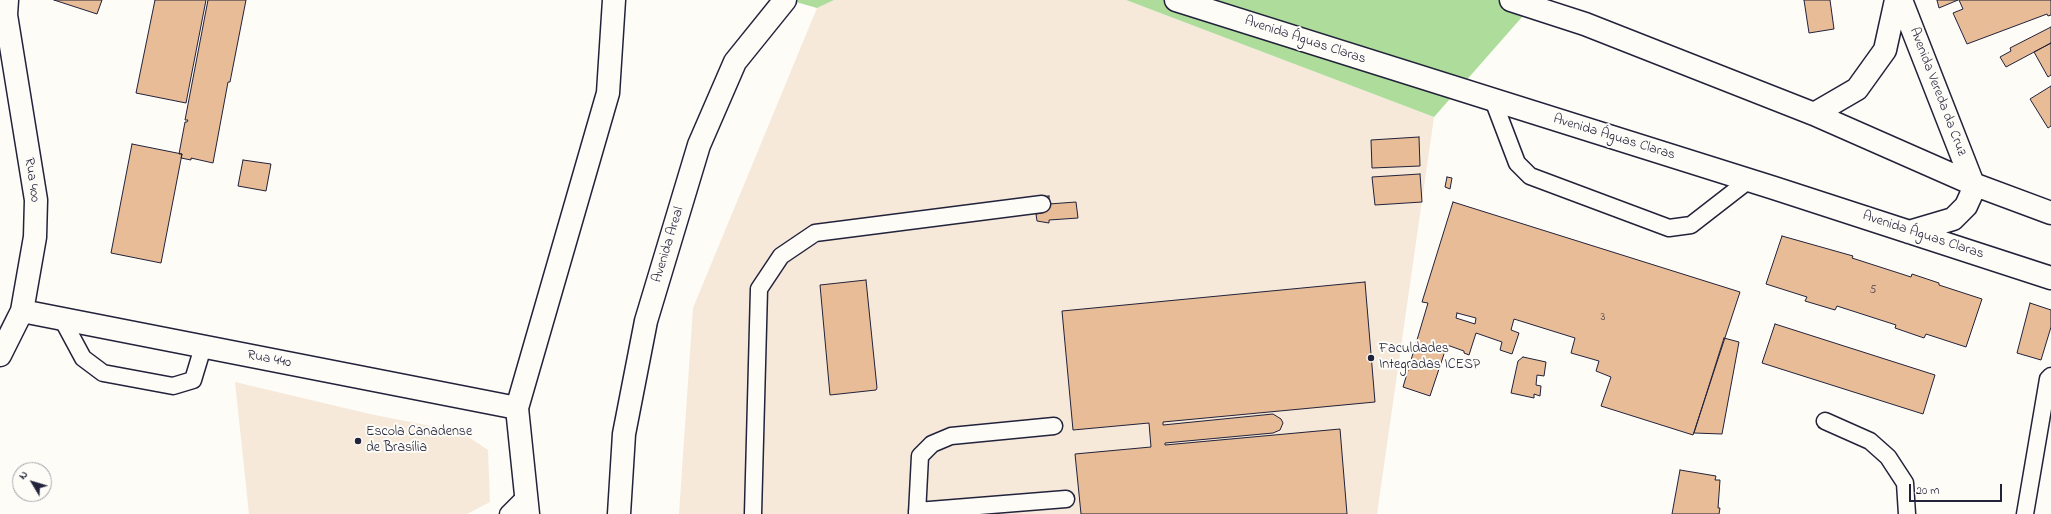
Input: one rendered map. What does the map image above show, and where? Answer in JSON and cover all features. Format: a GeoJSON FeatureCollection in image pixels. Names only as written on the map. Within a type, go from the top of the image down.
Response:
{"type":"FeatureCollection","features":[{"type":"Feature","properties":{"kind":"main road","name":"Rua 400"},"geometry":{"type":"LineString","coordinates":[[0,355],[22,311],[35,238],[36,200],[6,15],[7,0]]}},
{"type":"Feature","properties":{"kind":"main road"},"geometry":{"type":"LineString","coordinates":[[527,505],[517,408],[608,93],[614,0]]}},
{"type":"Feature","properties":{"kind":"main road","name":"Avenida Areal"},"geometry":{"type":"LineString","coordinates":[[619,514],[624,434],[646,321],[699,145],[735,62],[785,0]]}},
{"type":"Feature","properties":{"kind":"main road","name":"Avenida Águas Claras"},"geometry":{"type":"LineString","coordinates":[[1176,0],[1748,180],[2051,278]]}},
{"type":"Feature","properties":{"kind":"main road"},"geometry":{"type":"LineString","coordinates":[[1512,0],[1585,24],[1814,114],[1973,184],[2051,213]]}},
{"type":"Feature","properties":{"kind":"main road","name":"Avenida Vereda da Cruz"},"geometry":{"type":"LineString","coordinates":[[1814,114],[1857,89],[1885,50],[1896,0]]}},
{"type":"Feature","properties":{"kind":"main road","name":"Avenida Vereda da Cruz"},"geometry":{"type":"LineString","coordinates":[[1901,0],[1973,184]]}},
{"type":"Feature","properties":{"kind":"main road"},"geometry":{"type":"LineString","coordinates":[[1909,232],[1953,219],[1966,206],[1971,195],[1973,184]]}},
{"type":"Feature","properties":{"kind":"main road","name":"Rua 440"},"geometry":{"type":"LineString","coordinates":[[22,311],[517,408]]}},
{"type":"Feature","properties":{"kind":"lane"},"geometry":{"type":"LineString","coordinates":[[1493,100],[1517,164],[1530,176],[1669,228],[1691,225],[1748,180]]}},
{"type":"Feature","properties":{"kind":"lane"},"geometry":{"type":"LineString","coordinates":[[753,514],[759,289],[781,256],[815,233],[1042,204]]}},
{"type":"Feature","properties":{"kind":"lane"},"geometry":{"type":"LineString","coordinates":[[62,319],[83,358],[103,373],[173,386],[193,380],[203,346]]}},
{"type":"Feature","properties":{"kind":"lane"},"geometry":{"type":"LineString","coordinates":[[2025,514],[2048,379],[2051,376]]}},
{"type":"Feature","properties":{"kind":"lane"},"geometry":{"type":"LineString","coordinates":[[1825,421],[1870,441],[1888,457],[1905,483],[1907,514]]}},
{"type":"Feature","properties":{"kind":"lane"},"geometry":{"type":"LineString","coordinates":[[1054,426],[951,436],[932,444],[920,456],[917,512],[1066,499]]}},
{"type":"Feature","properties":{"kind":"lane"},"geometry":{"type":"LineString","coordinates":[[508,514],[527,505]]}},
{"type":"Feature","properties":{"kind":"shaded area"},"geometry":{"type":"Polygon","coordinates":[[[834,0],[1126,0],[1434,117],[1377,514],[679,514],[693,308],[817,8],[834,0]]]}},
{"type":"Feature","properties":{"kind":"shaded area","name":"Escola Canadense de Brasília"},"geometry":{"type":"Polygon","coordinates":[[[235,382],[370,414],[461,432],[488,450],[490,502],[467,514],[249,514],[235,382]]]}},
{"type":"Feature","properties":{"kind":"green space"},"geometry":{"type":"Polygon","coordinates":[[[789,0],[834,0],[817,8],[789,0]]]}},
{"type":"Feature","properties":{"kind":"green space"},"geometry":{"type":"Polygon","coordinates":[[[1126,0],[1537,0],[1434,117],[1126,0]]]}},
{"type":"Feature","properties":{"kind":"building"},"geometry":{"type":"Polygon","coordinates":[[[54,0],[102,0],[97,14],[54,0]]]}},
{"type":"Feature","properties":{"kind":"building"},"geometry":{"type":"Polygon","coordinates":[[[155,0],[206,0],[186,103],[136,93],[155,0]]]}},
{"type":"Feature","properties":{"kind":"building"},"geometry":{"type":"Polygon","coordinates":[[[208,0],[246,0],[230,82],[228,82],[213,163],[191,158],[191,160],[181,158],[182,154],[179,154],[185,122],[188,120],[185,120],[208,0]]]}},
{"type":"Feature","properties":{"kind":"building"},"geometry":{"type":"Polygon","coordinates":[[[1804,0],[1830,0],[1834,29],[1809,33],[1804,0]]]}},
{"type":"Feature","properties":{"kind":"building"},"geometry":{"type":"Polygon","coordinates":[[[1937,0],[1958,0],[1939,8],[1937,0]]]}},
{"type":"Feature","properties":{"kind":"building"},"geometry":{"type":"Polygon","coordinates":[[[1959,0],[2051,0],[2051,15],[2048,16],[2047,14],[1967,44],[1953,13],[1963,9],[1959,0]]]}},
{"type":"Feature","properties":{"kind":"building"},"geometry":{"type":"Polygon","coordinates":[[[2051,27],[2051,43],[2006,67],[2000,57],[2011,51],[2010,48],[2051,27]]]}},
{"type":"Feature","properties":{"kind":"building"},"geometry":{"type":"Polygon","coordinates":[[[2051,43],[2051,75],[2048,77],[2034,52],[2051,43]]]}},
{"type":"Feature","properties":{"kind":"building"},"geometry":{"type":"Polygon","coordinates":[[[2051,86],[2051,126],[2048,128],[2030,99],[2051,86]]]}},
{"type":"Feature","properties":{"kind":"building"},"geometry":{"type":"Polygon","coordinates":[[[1419,137],[1420,166],[1372,168],[1371,140],[1419,137]]]}},
{"type":"Feature","properties":{"kind":"building"},"geometry":{"type":"Polygon","coordinates":[[[132,144],[182,154],[161,263],[111,253],[132,144]]]}},
{"type":"Feature","properties":{"kind":"building"},"geometry":{"type":"Polygon","coordinates":[[[243,160],[271,164],[266,191],[238,186],[243,160]]]}},
{"type":"Feature","properties":{"kind":"building"},"geometry":{"type":"Polygon","coordinates":[[[1420,174],[1422,202],[1375,205],[1372,177],[1420,174]]]}},
{"type":"Feature","properties":{"kind":"building"},"geometry":{"type":"Polygon","coordinates":[[[1447,177],[1452,178],[1450,189],[1445,187],[1447,177]]]}},
{"type":"Feature","properties":{"kind":"building"},"geometry":{"type":"Polygon","coordinates":[[[1049,196],[1049,204],[1076,202],[1078,218],[1049,220],[1049,223],[1037,221],[1036,214],[1042,213],[1041,204],[1037,204],[1037,197],[1049,196]]]}},
{"type":"Feature","properties":{"kind":"building"},"geometry":{"type":"Polygon","coordinates":[[[1453,202],[1740,292],[1693,435],[1601,406],[1611,377],[1596,371],[1599,361],[1571,353],[1575,338],[1514,319],[1511,330],[1519,333],[1512,354],[1500,350],[1502,342],[1476,333],[1469,355],[1464,353],[1464,351],[1447,345],[1430,396],[1403,387],[1428,303],[1422,302],[1453,202]],[[1457,313],[1456,318],[1475,324],[1476,318],[1457,313]]]}},
{"type":"Feature","properties":{"kind":"building"},"geometry":{"type":"Polygon","coordinates":[[[1782,236],[1853,256],[1852,258],[1911,277],[1912,274],[1939,283],[1939,285],[1982,299],[1966,347],[1926,334],[1924,338],[1895,328],[1896,325],[1837,306],[1835,310],[1805,301],[1807,297],[1766,284],[1782,236]]]}},
{"type":"Feature","properties":{"kind":"building"},"geometry":{"type":"Polygon","coordinates":[[[866,280],[877,388],[876,390],[830,395],[820,285],[866,280]]]}},
{"type":"Feature","properties":{"kind":"building"},"geometry":{"type":"Polygon","coordinates":[[[1365,282],[1375,402],[1163,422],[1163,425],[1273,414],[1281,419],[1283,423],[1280,430],[1273,433],[1165,443],[1165,445],[1340,429],[1347,514],[1081,514],[1075,454],[1151,447],[1149,423],[1073,430],[1062,311],[1365,282]]]}},
{"type":"Feature","properties":{"kind":"building"},"geometry":{"type":"Polygon","coordinates":[[[2030,303],[2051,310],[2051,327],[2041,360],[2017,353],[2030,303]]]}},
{"type":"Feature","properties":{"kind":"building"},"geometry":{"type":"Polygon","coordinates":[[[1775,324],[1935,375],[1923,414],[1762,363],[1775,324]]]}},
{"type":"Feature","properties":{"kind":"building"},"geometry":{"type":"Polygon","coordinates":[[[1724,338],[1739,342],[1722,434],[1694,433],[1724,338]]]}},
{"type":"Feature","properties":{"kind":"building"},"geometry":{"type":"Polygon","coordinates":[[[1523,357],[1546,362],[1544,376],[1537,375],[1536,385],[1541,386],[1540,396],[1534,394],[1534,398],[1511,393],[1518,361],[1523,357]]]}},
{"type":"Feature","properties":{"kind":"building"},"geometry":{"type":"Polygon","coordinates":[[[1680,470],[1716,476],[1715,480],[1720,480],[1719,514],[1672,514],[1680,470]]]}},
{"type":"Feature","properties":{"kind":"place","name":"Faculdades Integradas ICESP"},"geometry":{"type":"Point","coordinates":[1371,358]}},
{"type":"Feature","properties":{"kind":"place","name":"Escola Canadense de Brasília"},"geometry":{"type":"Point","coordinates":[358,441]}}]}
